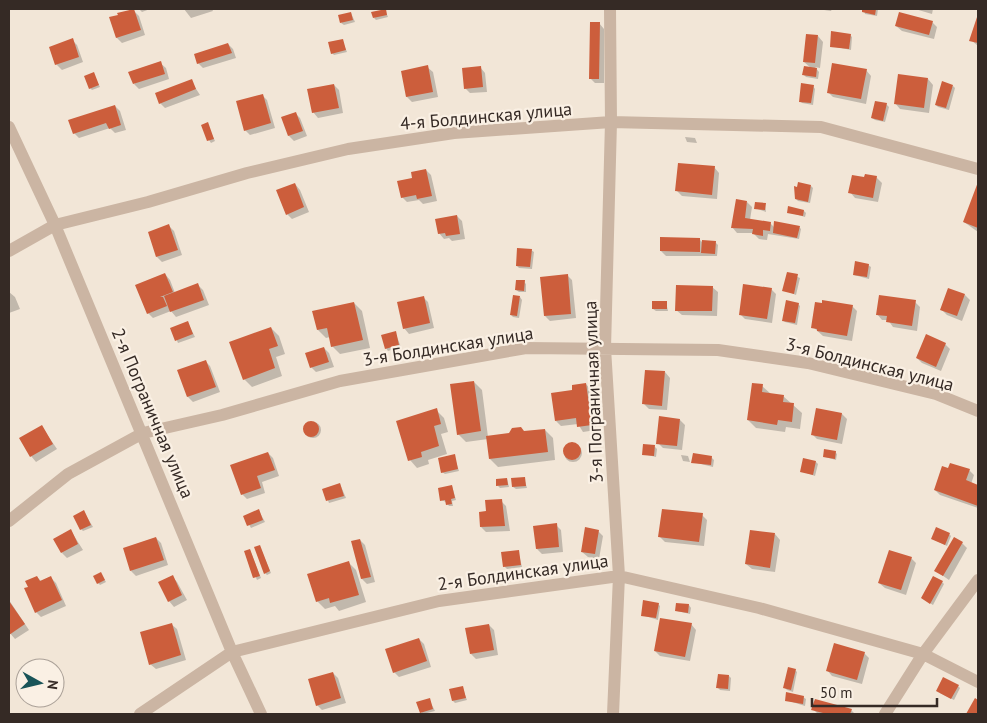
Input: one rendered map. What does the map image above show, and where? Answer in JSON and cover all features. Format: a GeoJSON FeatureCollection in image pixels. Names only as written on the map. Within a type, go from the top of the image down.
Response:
{"type":"FeatureCollection","features":[{"type":"Feature","properties":{"kind":"street","name":"3-я Пограничная улица"},"geometry":{"type":"LineString","coordinates":[[610,9],[611,122],[605,348],[619,576],[613,714]]}},
{"type":"Feature","properties":{"kind":"street","name":"4-я Болдинская улица"},"geometry":{"type":"LineString","coordinates":[[9,251],[55,225],[148,202],[247,173],[348,149],[454,133],[611,122],[821,127],[978,169]]}},
{"type":"Feature","properties":{"kind":"street","name":"2-я Пограничная улица"},"geometry":{"type":"LineString","coordinates":[[9,127],[55,225],[232,652],[261,714]]}},
{"type":"Feature","properties":{"kind":"street","name":"3-я Болдинская улица"},"geometry":{"type":"LineString","coordinates":[[9,521],[68,474],[142,434],[222,415],[340,380],[526,348],[718,350],[808,363],[936,394],[978,412]]}},
{"type":"Feature","properties":{"kind":"street","name":"2-я Болдинская улица"},"geometry":{"type":"LineString","coordinates":[[140,714],[232,652],[439,601],[619,576],[759,608],[923,654],[978,682]]}},
{"type":"Feature","properties":{"kind":"street"},"geometry":{"type":"LineString","coordinates":[[885,714],[923,654],[978,580]]}},
{"type":"Feature","properties":{"kind":"building"},"geometry":{"type":"Polygon","coordinates":[[[134,9],[141,30],[116,38],[109,17],[134,9]]]}},
{"type":"Feature","properties":{"kind":"building"},"geometry":{"type":"Polygon","coordinates":[[[386,9],[387,15],[373,18],[371,12],[386,9]]]}},
{"type":"Feature","properties":{"kind":"building"},"geometry":{"type":"Polygon","coordinates":[[[862,9],[876,9],[875,15],[862,12],[862,9]]]}},
{"type":"Feature","properties":{"kind":"building"},"geometry":{"type":"Polygon","coordinates":[[[351,12],[353,20],[340,23],[338,15],[351,12]]]}},
{"type":"Feature","properties":{"kind":"building"},"geometry":{"type":"Polygon","coordinates":[[[899,12],[933,21],[929,35],[895,26],[899,12]]]}},
{"type":"Feature","properties":{"kind":"building"},"geometry":{"type":"Polygon","coordinates":[[[978,14],[978,43],[969,41],[978,14]]]}},
{"type":"Feature","properties":{"kind":"building"},"geometry":{"type":"Polygon","coordinates":[[[590,22],[600,22],[599,79],[589,79],[590,22]]]}},
{"type":"Feature","properties":{"kind":"building"},"geometry":{"type":"Polygon","coordinates":[[[831,31],[851,34],[849,49],[830,47],[831,31]]]}},
{"type":"Feature","properties":{"kind":"building"},"geometry":{"type":"Polygon","coordinates":[[[806,34],[818,35],[815,63],[803,62],[806,34]]]}},
{"type":"Feature","properties":{"kind":"building"},"geometry":{"type":"Polygon","coordinates":[[[73,38],[79,57],[55,65],[49,47],[73,38]]]}},
{"type":"Feature","properties":{"kind":"building"},"geometry":{"type":"Polygon","coordinates":[[[343,39],[346,50],[331,54],[328,42],[343,39]]]}},
{"type":"Feature","properties":{"kind":"building"},"geometry":{"type":"Polygon","coordinates":[[[228,43],[232,53],[197,64],[194,54],[228,43]]]}},
{"type":"Feature","properties":{"kind":"building"},"geometry":{"type":"Polygon","coordinates":[[[161,61],[165,74],[133,84],[128,72],[161,61]]]}},
{"type":"Feature","properties":{"kind":"building"},"geometry":{"type":"Polygon","coordinates":[[[832,63],[867,69],[861,99],[827,93],[832,63]]]}},
{"type":"Feature","properties":{"kind":"building"},"geometry":{"type":"Polygon","coordinates":[[[428,65],[433,92],[406,97],[401,71],[428,65]]]}},
{"type":"Feature","properties":{"kind":"building"},"geometry":{"type":"Polygon","coordinates":[[[481,66],[483,87],[464,89],[462,68],[481,66]]]}},
{"type":"Feature","properties":{"kind":"building"},"geometry":{"type":"Polygon","coordinates":[[[804,66],[817,68],[816,77],[802,75],[804,66]]]}},
{"type":"Feature","properties":{"kind":"building"},"geometry":{"type":"Polygon","coordinates":[[[94,72],[99,85],[89,89],[84,76],[94,72]]]}},
{"type":"Feature","properties":{"kind":"building"},"geometry":{"type":"Polygon","coordinates":[[[898,74],[928,78],[924,108],[894,104],[898,74]]]}},
{"type":"Feature","properties":{"kind":"building"},"geometry":{"type":"Polygon","coordinates":[[[192,79],[196,89],[159,104],[155,93],[192,79]]]}},
{"type":"Feature","properties":{"kind":"building"},"geometry":{"type":"Polygon","coordinates":[[[942,81],[953,85],[946,108],[935,105],[942,81]]]}},
{"type":"Feature","properties":{"kind":"building"},"geometry":{"type":"Polygon","coordinates":[[[801,83],[814,85],[811,103],[799,102],[801,83]]]}},
{"type":"Feature","properties":{"kind":"building"},"geometry":{"type":"Polygon","coordinates":[[[334,84],[339,108],[312,113],[307,89],[334,84]]]}},
{"type":"Feature","properties":{"kind":"building"},"geometry":{"type":"Polygon","coordinates":[[[263,94],[271,123],[244,131],[236,101],[263,94]]]}},
{"type":"Feature","properties":{"kind":"building"},"geometry":{"type":"Polygon","coordinates":[[[875,101],[887,103],[883,121],[871,118],[875,101]]]}},
{"type":"Feature","properties":{"kind":"building"},"geometry":{"type":"Polygon","coordinates":[[[115,105],[121,125],[109,129],[106,123],[73,134],[68,120],[115,105]]]}},
{"type":"Feature","properties":{"kind":"building"},"geometry":{"type":"Polygon","coordinates":[[[296,112],[303,131],[288,136],[281,117],[296,112]]]}},
{"type":"Feature","properties":{"kind":"building"},"geometry":{"type":"Polygon","coordinates":[[[208,122],[214,139],[207,141],[201,125],[208,122]]]}},
{"type":"Feature","properties":{"kind":"building"},"geometry":{"type":"Polygon","coordinates":[[[678,163],[715,166],[712,195],[675,191],[678,163]]]}},
{"type":"Feature","properties":{"kind":"building"},"geometry":{"type":"Polygon","coordinates":[[[426,169],[432,196],[417,199],[416,195],[401,198],[397,181],[412,178],[411,172],[426,169]]]}},
{"type":"Feature","properties":{"kind":"building"},"geometry":{"type":"Polygon","coordinates":[[[865,174],[877,176],[873,198],[848,193],[852,175],[864,177],[865,174]]]}},
{"type":"Feature","properties":{"kind":"building"},"geometry":{"type":"Polygon","coordinates":[[[798,182],[811,185],[808,202],[795,199],[794,186],[797,187],[798,182]]]}},
{"type":"Feature","properties":{"kind":"building"},"geometry":{"type":"Polygon","coordinates":[[[978,182],[978,228],[963,222],[978,182]]]}},
{"type":"Feature","properties":{"kind":"building"},"geometry":{"type":"Polygon","coordinates":[[[295,183],[304,207],[286,215],[276,190],[295,183]]]}},
{"type":"Feature","properties":{"kind":"building"},"geometry":{"type":"Polygon","coordinates":[[[736,199],[747,201],[745,218],[771,222],[770,231],[763,230],[763,236],[752,234],[753,229],[731,228],[736,199]]]}},
{"type":"Feature","properties":{"kind":"building"},"geometry":{"type":"Polygon","coordinates":[[[755,202],[766,203],[765,210],[754,209],[755,202]]]}},
{"type":"Feature","properties":{"kind":"building"},"geometry":{"type":"Polygon","coordinates":[[[788,206],[804,210],[803,216],[787,213],[788,206]]]}},
{"type":"Feature","properties":{"kind":"building"},"geometry":{"type":"Polygon","coordinates":[[[457,215],[460,234],[446,236],[445,233],[438,234],[435,219],[457,215]]]}},
{"type":"Feature","properties":{"kind":"building"},"geometry":{"type":"Polygon","coordinates":[[[774,221],[800,226],[797,238],[773,233],[774,221]]]}},
{"type":"Feature","properties":{"kind":"building"},"geometry":{"type":"Polygon","coordinates":[[[169,224],[178,250],[156,257],[148,232],[169,224]]]}},
{"type":"Feature","properties":{"kind":"building"},"geometry":{"type":"Polygon","coordinates":[[[660,237],[700,238],[700,252],[660,251],[660,237]]]}},
{"type":"Feature","properties":{"kind":"building"},"geometry":{"type":"Polygon","coordinates":[[[702,240],[716,241],[715,254],[701,253],[702,240]]]}},
{"type":"Feature","properties":{"kind":"building"},"geometry":{"type":"Polygon","coordinates":[[[517,248],[532,249],[530,267],[516,266],[517,248]]]}},
{"type":"Feature","properties":{"kind":"building"},"geometry":{"type":"Polygon","coordinates":[[[855,261],[869,264],[867,277],[853,275],[855,261]]]}},
{"type":"Feature","properties":{"kind":"building"},"geometry":{"type":"Polygon","coordinates":[[[787,272],[798,274],[794,294],[782,291],[787,272]]]}},
{"type":"Feature","properties":{"kind":"building"},"geometry":{"type":"Polygon","coordinates":[[[165,273],[173,292],[160,297],[163,297],[167,306],[147,314],[135,285],[165,273]]]}},
{"type":"Feature","properties":{"kind":"building"},"geometry":{"type":"Polygon","coordinates":[[[568,274],[571,314],[544,316],[540,277],[568,274]]]}},
{"type":"Feature","properties":{"kind":"building"},"geometry":{"type":"Polygon","coordinates":[[[516,280],[525,280],[524,291],[515,290],[516,280]]]}},
{"type":"Feature","properties":{"kind":"building"},"geometry":{"type":"Polygon","coordinates":[[[198,283],[204,300],[170,312],[164,296],[198,283]]]}},
{"type":"Feature","properties":{"kind":"building"},"geometry":{"type":"Polygon","coordinates":[[[743,284],[772,288],[767,319],[739,315],[743,284]]]}},
{"type":"Feature","properties":{"kind":"building"},"geometry":{"type":"Polygon","coordinates":[[[676,285],[713,286],[712,311],[675,311],[676,285]]]}},
{"type":"Feature","properties":{"kind":"building"},"geometry":{"type":"Polygon","coordinates":[[[948,288],[965,294],[957,316],[940,310],[948,288]]]}},
{"type":"Feature","properties":{"kind":"building"},"geometry":{"type":"Polygon","coordinates":[[[513,295],[520,296],[517,316],[510,315],[513,295]]]}},
{"type":"Feature","properties":{"kind":"building"},"geometry":{"type":"Polygon","coordinates":[[[879,295],[916,300],[912,326],[886,322],[887,316],[876,315],[879,295]]]}},
{"type":"Feature","properties":{"kind":"building"},"geometry":{"type":"Polygon","coordinates":[[[424,296],[430,323],[403,329],[397,302],[424,296]]]}},
{"type":"Feature","properties":{"kind":"building"},"geometry":{"type":"Polygon","coordinates":[[[786,300],[799,303],[795,323],[782,321],[786,300]]]}},
{"type":"Feature","properties":{"kind":"building"},"geometry":{"type":"Polygon","coordinates":[[[822,300],[853,305],[847,336],[817,331],[817,329],[811,328],[815,302],[822,303],[822,300]]]}},
{"type":"Feature","properties":{"kind":"building"},"geometry":{"type":"Polygon","coordinates":[[[652,301],[667,301],[667,309],[652,309],[652,301]]]}},
{"type":"Feature","properties":{"kind":"building"},"geometry":{"type":"Polygon","coordinates":[[[354,302],[363,340],[331,347],[327,328],[317,330],[312,311],[354,302]]]}},
{"type":"Feature","properties":{"kind":"building"},"geometry":{"type":"Polygon","coordinates":[[[188,321],[193,334],[175,341],[170,328],[188,321]]]}},
{"type":"Feature","properties":{"kind":"building"},"geometry":{"type":"Polygon","coordinates":[[[271,327],[278,346],[269,349],[275,368],[243,380],[229,342],[271,327]]]}},
{"type":"Feature","properties":{"kind":"building"},"geometry":{"type":"Polygon","coordinates":[[[396,331],[399,345],[385,349],[381,335],[396,331]]]}},
{"type":"Feature","properties":{"kind":"building"},"geometry":{"type":"Polygon","coordinates":[[[926,334],[946,343],[936,367],[916,358],[926,334]]]}},
{"type":"Feature","properties":{"kind":"building"},"geometry":{"type":"Polygon","coordinates":[[[324,347],[329,362],[310,368],[305,353],[324,347]]]}},
{"type":"Feature","properties":{"kind":"building"},"geometry":{"type":"Polygon","coordinates":[[[206,360],[216,387],[187,397],[177,370],[206,360]]]}},
{"type":"Feature","properties":{"kind":"building"},"geometry":{"type":"Polygon","coordinates":[[[645,370],[665,371],[662,406],[642,404],[645,370]]]}},
{"type":"Feature","properties":{"kind":"building"},"geometry":{"type":"Polygon","coordinates":[[[474,381],[481,431],[457,435],[450,384],[474,381]]]}},
{"type":"Feature","properties":{"kind":"building"},"geometry":{"type":"Polygon","coordinates":[[[586,383],[592,425],[577,427],[576,418],[555,421],[551,393],[572,390],[572,385],[586,383]]]}},
{"type":"Feature","properties":{"kind":"building"},"geometry":{"type":"Polygon","coordinates":[[[752,383],[763,384],[762,392],[784,395],[783,402],[794,403],[792,422],[778,420],[777,425],[747,420],[752,383]]]}},
{"type":"Feature","properties":{"kind":"building"},"geometry":{"type":"Polygon","coordinates":[[[437,408],[441,424],[434,426],[439,446],[421,452],[422,457],[408,461],[396,421],[437,408]]]}},
{"type":"Feature","properties":{"kind":"building"},"geometry":{"type":"Polygon","coordinates":[[[816,408],[842,413],[837,440],[811,435],[816,408]]]}},
{"type":"Feature","properties":{"kind":"building"},"geometry":{"type":"Polygon","coordinates":[[[659,416],[680,419],[677,446],[656,444],[659,416]]]}},
{"type":"Feature","properties":{"kind":"building"},"geometry":{"type":"Polygon","coordinates":[[[308,421],[314,421],[319,426],[317,435],[308,437],[303,432],[303,426],[308,421]]]}},
{"type":"Feature","properties":{"kind":"building"},"geometry":{"type":"Polygon","coordinates":[[[42,425],[53,444],[30,457],[19,438],[42,425]]]}},
{"type":"Feature","properties":{"kind":"building"},"geometry":{"type":"Polygon","coordinates":[[[521,427],[524,431],[545,429],[548,452],[489,459],[486,436],[509,433],[512,428],[521,427]]]}},
{"type":"Feature","properties":{"kind":"building"},"geometry":{"type":"Polygon","coordinates":[[[568,442],[576,442],[581,447],[579,458],[568,460],[563,455],[563,447],[568,442]]]}},
{"type":"Feature","properties":{"kind":"building"},"geometry":{"type":"Polygon","coordinates":[[[643,444],[655,445],[654,456],[642,455],[643,444]]]}},
{"type":"Feature","properties":{"kind":"building"},"geometry":{"type":"Polygon","coordinates":[[[824,449],[836,451],[835,459],[823,457],[824,449]]]}},
{"type":"Feature","properties":{"kind":"building"},"geometry":{"type":"Polygon","coordinates":[[[268,452],[275,470],[257,476],[261,488],[241,495],[230,465],[268,452]]]}},
{"type":"Feature","properties":{"kind":"building"},"geometry":{"type":"Polygon","coordinates":[[[693,453],[712,456],[711,465],[691,463],[693,453]]]}},
{"type":"Feature","properties":{"kind":"building"},"geometry":{"type":"Polygon","coordinates":[[[455,454],[458,469],[441,473],[438,458],[455,454]]]}},
{"type":"Feature","properties":{"kind":"building"},"geometry":{"type":"Polygon","coordinates":[[[803,458],[816,461],[813,475],[800,472],[803,458]]]}},
{"type":"Feature","properties":{"kind":"building"},"geometry":{"type":"Polygon","coordinates":[[[950,463],[970,469],[966,480],[978,485],[978,506],[934,490],[942,466],[948,468],[950,463]]]}},
{"type":"Feature","properties":{"kind":"building"},"geometry":{"type":"Polygon","coordinates":[[[525,477],[526,486],[512,487],[511,478],[525,477]]]}},
{"type":"Feature","properties":{"kind":"building"},"geometry":{"type":"Polygon","coordinates":[[[507,478],[508,485],[496,486],[496,479],[507,478]]]}},
{"type":"Feature","properties":{"kind":"building"},"geometry":{"type":"Polygon","coordinates":[[[340,483],[344,496],[326,501],[322,489],[340,483]]]}},
{"type":"Feature","properties":{"kind":"building"},"geometry":{"type":"Polygon","coordinates":[[[452,485],[455,498],[451,499],[452,504],[446,505],[445,500],[440,501],[438,488],[452,485]]]}},
{"type":"Feature","properties":{"kind":"building"},"geometry":{"type":"Polygon","coordinates":[[[502,499],[505,526],[480,527],[479,512],[486,511],[485,500],[502,499]]]}},
{"type":"Feature","properties":{"kind":"building"},"geometry":{"type":"Polygon","coordinates":[[[259,509],[263,520],[247,526],[243,516],[259,509]]]}},
{"type":"Feature","properties":{"kind":"building"},"geometry":{"type":"Polygon","coordinates":[[[662,509],[703,513],[699,542],[658,537],[662,509]]]}},
{"type":"Feature","properties":{"kind":"building"},"geometry":{"type":"Polygon","coordinates":[[[84,510],[91,525],[80,530],[73,516],[84,510]]]}},
{"type":"Feature","properties":{"kind":"building"},"geometry":{"type":"Polygon","coordinates":[[[557,523],[559,547],[536,549],[533,526],[557,523]]]}},
{"type":"Feature","properties":{"kind":"building"},"geometry":{"type":"Polygon","coordinates":[[[585,527],[599,530],[595,554],[581,552],[585,527]]]}},
{"type":"Feature","properties":{"kind":"building"},"geometry":{"type":"Polygon","coordinates":[[[936,527],[950,533],[945,545],[931,539],[936,527]]]}},
{"type":"Feature","properties":{"kind":"building"},"geometry":{"type":"Polygon","coordinates":[[[71,529],[78,544],[61,553],[53,539],[71,529]]]}},
{"type":"Feature","properties":{"kind":"building"},"geometry":{"type":"Polygon","coordinates":[[[750,530],[775,533],[770,568],[745,564],[750,530]]]}},
{"type":"Feature","properties":{"kind":"building"},"geometry":{"type":"Polygon","coordinates":[[[156,537],[164,560],[130,571],[123,548],[156,537]]]}},
{"type":"Feature","properties":{"kind":"building"},"geometry":{"type":"Polygon","coordinates":[[[954,537],[963,542],[943,576],[934,571],[954,537]]]}},
{"type":"Feature","properties":{"kind":"building"},"geometry":{"type":"Polygon","coordinates":[[[360,539],[371,577],[361,579],[351,541],[360,539]]]}},
{"type":"Feature","properties":{"kind":"building"},"geometry":{"type":"Polygon","coordinates":[[[260,545],[270,571],[264,574],[254,547],[260,545]]]}},
{"type":"Feature","properties":{"kind":"building"},"geometry":{"type":"Polygon","coordinates":[[[250,549],[260,576],[253,578],[244,551],[250,549]]]}},
{"type":"Feature","properties":{"kind":"building"},"geometry":{"type":"Polygon","coordinates":[[[519,550],[521,565],[503,567],[501,552],[519,550]]]}},
{"type":"Feature","properties":{"kind":"building"},"geometry":{"type":"Polygon","coordinates":[[[889,550],[912,557],[901,590],[878,583],[889,550]]]}},
{"type":"Feature","properties":{"kind":"building"},"geometry":{"type":"Polygon","coordinates":[[[349,561],[359,595],[330,603],[329,598],[316,602],[307,574],[349,561]]]}},
{"type":"Feature","properties":{"kind":"building"},"geometry":{"type":"Polygon","coordinates":[[[101,572],[105,580],[97,584],[93,576],[101,572]]]}},
{"type":"Feature","properties":{"kind":"building"},"geometry":{"type":"Polygon","coordinates":[[[173,575],[182,595],[168,602],[158,582],[173,575]]]}},
{"type":"Feature","properties":{"kind":"building"},"geometry":{"type":"Polygon","coordinates":[[[37,576],[40,581],[51,576],[62,600],[35,613],[24,588],[28,587],[25,581],[37,576]]]}},
{"type":"Feature","properties":{"kind":"building"},"geometry":{"type":"Polygon","coordinates":[[[933,576],[943,581],[930,604],[921,598],[933,576]]]}},
{"type":"Feature","properties":{"kind":"building"},"geometry":{"type":"Polygon","coordinates":[[[643,600],[659,603],[656,618],[641,616],[643,600]]]}},
{"type":"Feature","properties":{"kind":"building"},"geometry":{"type":"Polygon","coordinates":[[[9,601],[25,624],[9,635],[9,601]]]}},
{"type":"Feature","properties":{"kind":"building"},"geometry":{"type":"Polygon","coordinates":[[[676,603],[689,604],[688,613],[675,611],[676,603]]]}},
{"type":"Feature","properties":{"kind":"building"},"geometry":{"type":"Polygon","coordinates":[[[660,618],[692,623],[685,657],[654,651],[660,618]]]}},
{"type":"Feature","properties":{"kind":"building"},"geometry":{"type":"Polygon","coordinates":[[[172,623],[181,655],[149,665],[140,632],[172,623]]]}},
{"type":"Feature","properties":{"kind":"building"},"geometry":{"type":"Polygon","coordinates":[[[489,624],[494,650],[470,654],[465,628],[489,624]]]}},
{"type":"Feature","properties":{"kind":"building"},"geometry":{"type":"Polygon","coordinates":[[[419,638],[427,661],[393,673],[385,649],[419,638]]]}},
{"type":"Feature","properties":{"kind":"building"},"geometry":{"type":"Polygon","coordinates":[[[834,643],[865,652],[857,680],[826,671],[834,643]]]}},
{"type":"Feature","properties":{"kind":"building"},"geometry":{"type":"Polygon","coordinates":[[[788,667],[796,669],[791,690],[783,688],[788,667]]]}},
{"type":"Feature","properties":{"kind":"building"},"geometry":{"type":"Polygon","coordinates":[[[333,672],[341,698],[316,706],[308,679],[333,672]]]}},
{"type":"Feature","properties":{"kind":"building"},"geometry":{"type":"Polygon","coordinates":[[[718,674],[729,675],[728,689],[716,688],[718,674]]]}},
{"type":"Feature","properties":{"kind":"building"},"geometry":{"type":"Polygon","coordinates":[[[943,677],[959,685],[951,699],[936,691],[943,677]]]}},
{"type":"Feature","properties":{"kind":"building"},"geometry":{"type":"Polygon","coordinates":[[[463,686],[466,698],[452,701],[449,689],[463,686]]]}},
{"type":"Feature","properties":{"kind":"building"},"geometry":{"type":"Polygon","coordinates":[[[786,692],[804,696],[803,704],[785,701],[786,692]]]}},
{"type":"Feature","properties":{"kind":"building"},"geometry":{"type":"Polygon","coordinates":[[[430,698],[433,709],[420,713],[416,702],[430,698]]]}},
{"type":"Feature","properties":{"kind":"building"},"geometry":{"type":"Polygon","coordinates":[[[975,698],[978,700],[978,714],[966,714],[975,698]]]}},
{"type":"Feature","properties":{"kind":"building"},"geometry":{"type":"Polygon","coordinates":[[[815,699],[852,709],[850,714],[827,714],[811,710],[815,699]]]}}]}
